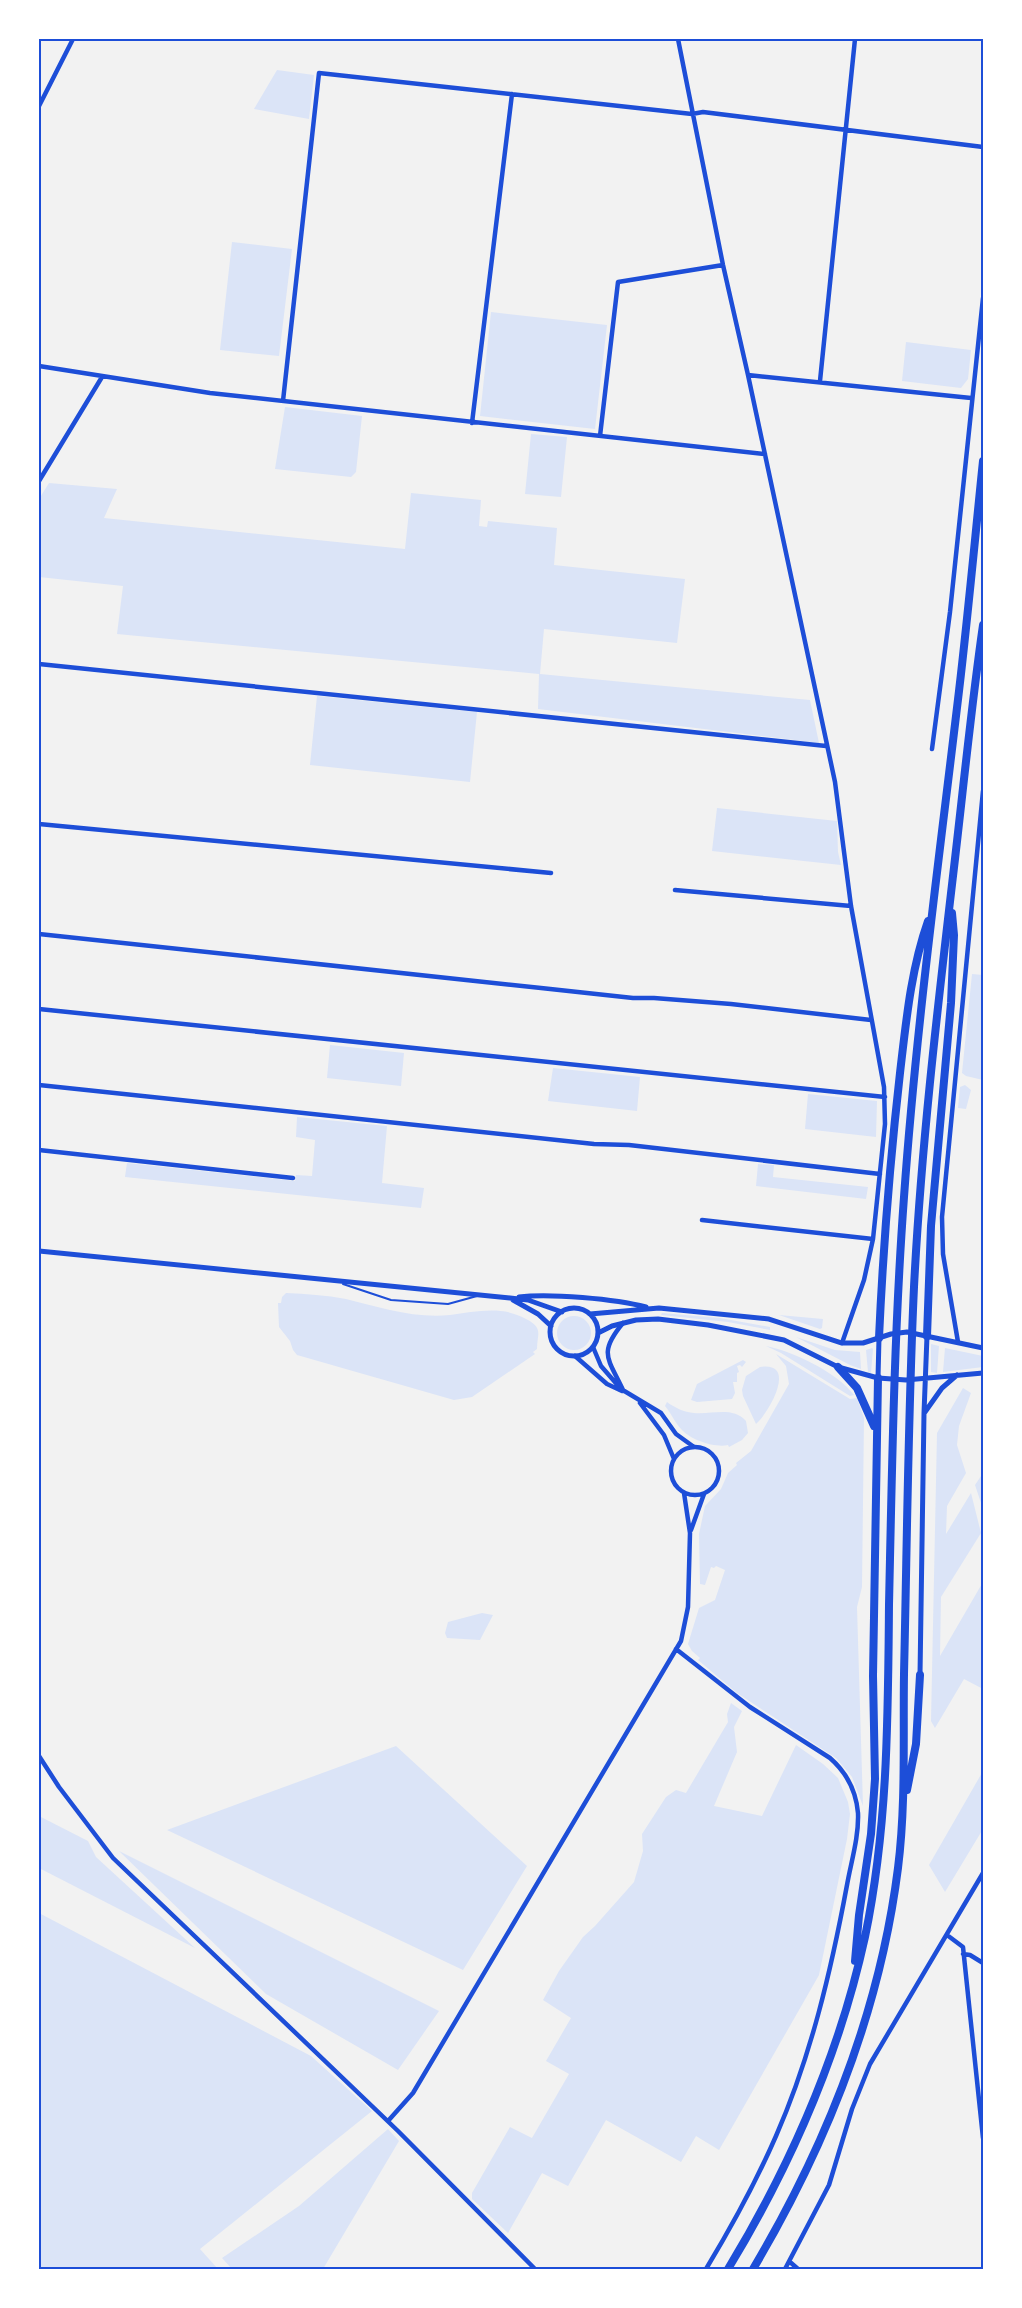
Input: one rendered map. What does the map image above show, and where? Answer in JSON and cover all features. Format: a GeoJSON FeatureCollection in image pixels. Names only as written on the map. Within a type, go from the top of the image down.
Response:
{"type":"FeatureCollection","features":[{"type":"Feature","properties":{"kind":"highway"},"geometry":{"type":"LineString","coordinates":[[728,2269],[763,2210],[797,2142],[823,2079],[854,1983],[876,1877],[886,1776],[893,1422],[899,1286],[914,1074],[983,461]]}},
{"type":"Feature","properties":{"kind":"highway"},"geometry":{"type":"LineString","coordinates":[[904,1806],[903,1742],[909,1424],[914,1288],[928,1097],[983,625]]}},
{"type":"Feature","properties":{"kind":"highway"},"geometry":{"type":"LineString","coordinates":[[927,1336],[931,1226],[951,1003],[954,935],[951,894]]}},
{"type":"Feature","properties":{"kind":"highway"},"geometry":{"type":"LineString","coordinates":[[879,1338],[884,1248],[908,1004],[921,940],[933,907]]}},
{"type":"Feature","properties":{"kind":"highway"},"geometry":{"type":"LineString","coordinates":[[838,1367],[857,1388],[876,1431]]}},
{"type":"Feature","properties":{"kind":"highway"},"geometry":{"type":"LineString","coordinates":[[854,1983],[859,1915],[871,1834],[875,1779],[872,1719],[878,1378]]}},
{"type":"Feature","properties":{"kind":"highway"},"geometry":{"type":"LineString","coordinates":[[753,2269],[782,2220],[813,2157],[840,2093],[856,2049],[879,1969],[898,1869],[904,1806],[916,1744],[920,1675]]}},
{"type":"Feature","properties":{"kind":"street"},"geometry":{"type":"LineString","coordinates":[[39,106],[73,39]]}},
{"type":"Feature","properties":{"kind":"street"},"geometry":{"type":"LineString","coordinates":[[678,39],[723,265],[840,814],[851,906],[885,1097],[873,1239],[864,1280],[842,1343]]}},
{"type":"Feature","properties":{"kind":"street"},"geometry":{"type":"LineString","coordinates":[[820,381],[855,39]]}},
{"type":"Feature","properties":{"kind":"street"},"geometry":{"type":"LineString","coordinates":[[283,401],[319,72],[692,114],[703,112],[983,147]]}},
{"type":"Feature","properties":{"kind":"street"},"geometry":{"type":"LineString","coordinates":[[472,423],[512,94]]}},
{"type":"Feature","properties":{"kind":"street"},"geometry":{"type":"LineString","coordinates":[[600,436],[618,282],[723,265]]}},
{"type":"Feature","properties":{"kind":"street"},"geometry":{"type":"LineString","coordinates":[[932,749],[950,612],[983,298]]}},
{"type":"Feature","properties":{"kind":"street"},"geometry":{"type":"LineString","coordinates":[[39,366],[85,372],[102,377],[283,401],[765,454]]}},
{"type":"Feature","properties":{"kind":"street"},"geometry":{"type":"LineString","coordinates":[[748,375],[971,398]]}},
{"type":"Feature","properties":{"kind":"street"},"geometry":{"type":"LineString","coordinates":[[39,481],[102,377]]}},
{"type":"Feature","properties":{"kind":"street"},"geometry":{"type":"LineString","coordinates":[[39,664],[826,746]]}},
{"type":"Feature","properties":{"kind":"street"},"geometry":{"type":"LineString","coordinates":[[958,1342],[944,1254],[942,1217],[983,791]]}},
{"type":"Feature","properties":{"kind":"street"},"geometry":{"type":"LineString","coordinates":[[39,824],[551,873]]}},
{"type":"Feature","properties":{"kind":"street"},"geometry":{"type":"LineString","coordinates":[[675,890],[851,906]]}},
{"type":"Feature","properties":{"kind":"street"},"geometry":{"type":"LineString","coordinates":[[39,934],[633,998],[731,1004],[871,1020]]}},
{"type":"Feature","properties":{"kind":"street"},"geometry":{"type":"LineString","coordinates":[[39,1009],[885,1097]]}},
{"type":"Feature","properties":{"kind":"street"},"geometry":{"type":"LineString","coordinates":[[39,1085],[880,1174]]}},
{"type":"Feature","properties":{"kind":"street"},"geometry":{"type":"LineString","coordinates":[[39,1150],[293,1178]]}},
{"type":"Feature","properties":{"kind":"street"},"geometry":{"type":"LineString","coordinates":[[702,1220],[873,1239]]}},
{"type":"Feature","properties":{"kind":"street"},"geometry":{"type":"LineString","coordinates":[[39,1251],[528,1300],[562,1312]]}},
{"type":"Feature","properties":{"kind":"street"},"geometry":{"type":"LineString","coordinates":[[510,1298],[531,1295],[546,1296],[769,1319],[842,1343],[863,1343],[902,1332],[983,1348]]}},
{"type":"Feature","properties":{"kind":"street"},"geometry":{"type":"LineString","coordinates":[[510,1298],[538,1314],[551,1326]]}},
{"type":"Feature","properties":{"kind":"street"},"geometry":{"type":"LineString","coordinates":[[590,1314],[595,1321],[598,1333],[593,1347],[587,1353],[575,1356],[564,1354],[552,1340],[551,1326],[556,1316],[562,1312],[574,1308],[590,1314],[620,1313],[648,1307]]}},
{"type":"Feature","properties":{"kind":"street"},"geometry":{"type":"LineString","coordinates":[[598,1333],[623,1323],[658,1319],[708,1325],[784,1340],[838,1367],[878,1378],[906,1380],[983,1373]]}},
{"type":"Feature","properties":{"kind":"street"},"geometry":{"type":"LineString","coordinates":[[623,1323],[610,1339],[608,1347],[609,1360],[624,1392]]}},
{"type":"Feature","properties":{"kind":"street"},"geometry":{"type":"LineString","coordinates":[[920,1675],[927,1336]]}},
{"type":"Feature","properties":{"kind":"street"},"geometry":{"type":"LineString","coordinates":[[878,1378],[879,1338]]}},
{"type":"Feature","properties":{"kind":"street"},"geometry":{"type":"LineString","coordinates":[[593,1347],[601,1366],[624,1392]]}},
{"type":"Feature","properties":{"kind":"street"},"geometry":{"type":"LineString","coordinates":[[575,1356],[607,1384],[661,1413],[676,1434],[694,1447]]}},
{"type":"Feature","properties":{"kind":"street"},"geometry":{"type":"LineString","coordinates":[[924,1413],[942,1388],[957,1375]]}},
{"type":"Feature","properties":{"kind":"street"},"geometry":{"type":"LineString","coordinates":[[638,1401],[664,1435],[674,1459]]}},
{"type":"Feature","properties":{"kind":"street"},"geometry":{"type":"LineString","coordinates":[[694,1447],[703,1448],[712,1453],[719,1467],[719,1476],[715,1485],[704,1494],[696,1496],[684,1493],[671,1477],[674,1459],[684,1449],[694,1447]]}},
{"type":"Feature","properties":{"kind":"street"},"geometry":{"type":"LineString","coordinates":[[388,2121],[412,2093],[676,1649],[687,1615],[690,1533],[684,1493]]}},
{"type":"Feature","properties":{"kind":"street"},"geometry":{"type":"LineString","coordinates":[[690,1533],[704,1494]]}},
{"type":"Feature","properties":{"kind":"street"},"geometry":{"type":"LineString","coordinates":[[676,1649],[750,1707],[838,1765],[854,1792],[858,1814],[837,1938],[818,2019],[777,2134],[755,2182],[706,2269]]}},
{"type":"Feature","properties":{"kind":"street"},"geometry":{"type":"LineString","coordinates":[[39,1756],[59,1787],[114,1858],[388,2121],[536,2269]]}},
{"type":"Feature","properties":{"kind":"street"},"geometry":{"type":"LineString","coordinates":[[785,2269],[829,2185],[852,2109],[870,2064],[983,1873]]}},
{"type":"Feature","properties":{"kind":"street"},"geometry":{"type":"LineString","coordinates":[[947,1935],[963,1947],[983,2138]]}},
{"type":"Feature","properties":{"kind":"street"},"geometry":{"type":"LineString","coordinates":[[963,1954],[970,1955],[983,1963]]}},
{"type":"Feature","properties":{"kind":"street"},"geometry":{"type":"LineString","coordinates":[[790,2262],[798,2269]]}},
{"type":"Feature","properties":{"kind":"lane"},"geometry":{"type":"LineString","coordinates":[[339,1282],[389,1299],[448,1304],[480,1296]]}},
{"type":"Feature","properties":{"kind":"shaded area"},"geometry":{"type":"Polygon","coordinates":[[[277,70],[314,75],[309,119],[254,109],[277,70]]]}},
{"type":"Feature","properties":{"kind":"shaded area"},"geometry":{"type":"Polygon","coordinates":[[[232,242],[292,249],[279,356],[220,350],[232,242]]]}},
{"type":"Feature","properties":{"kind":"shaded area"},"geometry":{"type":"Polygon","coordinates":[[[491,312],[607,325],[595,429],[480,416],[491,312]]]}},
{"type":"Feature","properties":{"kind":"shaded area"},"geometry":{"type":"Polygon","coordinates":[[[906,342],[971,350],[968,379],[961,388],[902,381],[906,342]]]}},
{"type":"Feature","properties":{"kind":"shaded area"},"geometry":{"type":"Polygon","coordinates":[[[285,407],[362,416],[356,472],[351,477],[275,469],[285,407]]]}},
{"type":"Feature","properties":{"kind":"shaded area"},"geometry":{"type":"Polygon","coordinates":[[[531,434],[567,437],[561,497],[525,494],[531,434]]]}},
{"type":"Feature","properties":{"kind":"shaded area"},"geometry":{"type":"Polygon","coordinates":[[[49,483],[117,489],[104,518],[405,549],[411,493],[481,500],[479,526],[487,527],[488,521],[557,528],[554,565],[685,579],[677,643],[544,629],[540,674],[810,700],[819,743],[538,709],[539,674],[117,634],[123,586],[39,577],[39,499],[49,483]]]}},
{"type":"Feature","properties":{"kind":"shaded area"},"geometry":{"type":"Polygon","coordinates":[[[317,696],[477,712],[470,782],[310,765],[317,696]]]}},
{"type":"Feature","properties":{"kind":"shaded area"},"geometry":{"type":"Polygon","coordinates":[[[717,808],[837,821],[838,852],[841,865],[712,851],[717,808]]]}},
{"type":"Feature","properties":{"kind":"shaded area"},"geometry":{"type":"Polygon","coordinates":[[[972,974],[983,975],[983,1080],[962,1073],[972,974]]]}},
{"type":"Feature","properties":{"kind":"shaded area"},"geometry":{"type":"Polygon","coordinates":[[[330,1045],[404,1053],[401,1086],[327,1078],[330,1045]]]}},
{"type":"Feature","properties":{"kind":"shaded area"},"geometry":{"type":"Polygon","coordinates":[[[553,1068],[640,1077],[637,1111],[548,1101],[553,1068]]]}},
{"type":"Feature","properties":{"kind":"shaded area"},"geometry":{"type":"Polygon","coordinates":[[[965,1085],[971,1090],[966,1109],[958,1108],[960,1087],[965,1085]]]}},
{"type":"Feature","properties":{"kind":"shaded area"},"geometry":{"type":"Polygon","coordinates":[[[808,1094],[877,1101],[876,1137],[805,1129],[808,1094]]]}},
{"type":"Feature","properties":{"kind":"shaded area"},"geometry":{"type":"Polygon","coordinates":[[[297,1117],[387,1126],[382,1183],[424,1188],[421,1208],[125,1177],[127,1163],[295,1181],[296,1175],[312,1176],[315,1140],[296,1137],[297,1117]]]}},
{"type":"Feature","properties":{"kind":"shaded area"},"geometry":{"type":"Polygon","coordinates":[[[758,1164],[774,1165],[773,1177],[868,1187],[866,1199],[756,1186],[758,1164]]]}},
{"type":"Feature","properties":{"kind":"shaded area"},"geometry":{"type":"Polygon","coordinates":[[[286,1293],[338,1298],[397,1312],[424,1315],[437,1316],[479,1311],[508,1312],[535,1325],[538,1332],[537,1349],[533,1352],[535,1354],[472,1397],[454,1400],[297,1355],[279,1327],[278,1303],[281,1303],[286,1293]]]}},
{"type":"Feature","properties":{"kind":"shaded area"},"geometry":{"type":"Polygon","coordinates":[[[662,1313],[720,1318],[770,1327],[770,1330],[728,1322],[661,1315],[662,1313]]]}},
{"type":"Feature","properties":{"kind":"shaded area"},"geometry":{"type":"Polygon","coordinates":[[[779,1315],[823,1319],[822,1328],[820,1329],[779,1315]]]}},
{"type":"Feature","properties":{"kind":"shaded area"},"geometry":{"type":"Polygon","coordinates":[[[574,1316],[586,1321],[591,1333],[586,1345],[574,1350],[562,1345],[557,1333],[562,1321],[574,1316]]]}},
{"type":"Feature","properties":{"kind":"shaded area"},"geometry":{"type":"Polygon","coordinates":[[[796,1337],[835,1350],[860,1352],[861,1369],[850,1365],[796,1337]]]}},
{"type":"Feature","properties":{"kind":"shaded area"},"geometry":{"type":"Polygon","coordinates":[[[931,1344],[939,1346],[937,1373],[931,1372],[931,1344]]]}},
{"type":"Feature","properties":{"kind":"shaded area"},"geometry":{"type":"Polygon","coordinates":[[[766,1346],[814,1364],[837,1379],[854,1395],[850,1396],[766,1346]]]}},
{"type":"Feature","properties":{"kind":"shaded area"},"geometry":{"type":"Polygon","coordinates":[[[872,1348],[871,1373],[868,1372],[866,1350],[872,1348]]]}},
{"type":"Feature","properties":{"kind":"shaded area"},"geometry":{"type":"Polygon","coordinates":[[[945,1348],[983,1356],[983,1367],[943,1372],[945,1348]]]}},
{"type":"Feature","properties":{"kind":"shaded area"},"geometry":{"type":"Polygon","coordinates":[[[776,1354],[850,1399],[857,1398],[864,1418],[862,1587],[857,1607],[863,1806],[852,1777],[836,1758],[737,1693],[698,1660],[700,1658],[688,1644],[699,1608],[715,1600],[725,1570],[716,1566],[711,1567],[705,1585],[700,1584],[699,1534],[705,1506],[721,1489],[728,1473],[737,1465],[736,1463],[751,1451],[789,1384],[786,1366],[776,1354]]]}},
{"type":"Feature","properties":{"kind":"shaded area"},"geometry":{"type":"Polygon","coordinates":[[[743,1360],[746,1362],[742,1367],[737,1366],[739,1372],[737,1382],[733,1382],[735,1393],[732,1399],[697,1402],[691,1400],[697,1384],[743,1360]]]}},
{"type":"Feature","properties":{"kind":"shaded area"},"geometry":{"type":"Polygon","coordinates":[[[760,1367],[772,1367],[778,1372],[779,1380],[773,1400],[756,1424],[742,1390],[746,1376],[760,1367]]]}},
{"type":"Feature","properties":{"kind":"shaded area"},"geometry":{"type":"Polygon","coordinates":[[[963,1388],[971,1393],[959,1426],[957,1445],[966,1473],[947,1506],[946,1534],[971,1493],[981,1533],[941,1597],[940,1656],[983,1582],[983,1689],[964,1679],[935,1728],[931,1721],[937,1433],[963,1388]]]}},
{"type":"Feature","properties":{"kind":"shaded area"},"geometry":{"type":"Polygon","coordinates":[[[667,1402],[690,1412],[728,1412],[741,1416],[746,1421],[748,1433],[742,1440],[729,1447],[697,1440],[686,1434],[680,1427],[665,1406],[667,1402]]]}},
{"type":"Feature","properties":{"kind":"shaded area"},"geometry":{"type":"Polygon","coordinates":[[[983,1473],[983,1509],[975,1485],[983,1473]]]}},
{"type":"Feature","properties":{"kind":"shaded area"},"geometry":{"type":"Polygon","coordinates":[[[482,1613],[493,1615],[480,1640],[447,1638],[445,1633],[448,1622],[482,1613]]]}},
{"type":"Feature","properties":{"kind":"shaded area"},"geometry":{"type":"Polygon","coordinates":[[[731,1703],[742,1711],[734,1727],[737,1752],[714,1806],[762,1816],[796,1745],[838,1778],[848,1802],[850,1814],[847,1839],[819,1975],[719,2150],[696,2136],[681,2162],[606,2120],[568,2186],[542,2173],[508,2233],[472,2199],[472,2193],[510,2127],[532,2138],[569,2074],[546,2061],[571,2018],[543,2000],[559,1971],[583,1937],[634,1882],[643,1851],[642,1834],[666,1797],[676,1790],[686,1793],[728,1722],[727,1714],[731,1703]]]}},
{"type":"Feature","properties":{"kind":"shaded area"},"geometry":{"type":"Polygon","coordinates":[[[396,1746],[527,1866],[463,1970],[167,1830],[396,1746]]]}},
{"type":"Feature","properties":{"kind":"shaded area"},"geometry":{"type":"Polygon","coordinates":[[[983,1771],[983,1829],[945,1892],[929,1865],[983,1771]]]}},
{"type":"Feature","properties":{"kind":"shaded area"},"geometry":{"type":"Polygon","coordinates":[[[39,1816],[88,1841],[96,1857],[195,1948],[39,1868],[39,1816]]]}},
{"type":"Feature","properties":{"kind":"shaded area"},"geometry":{"type":"Polygon","coordinates":[[[119,1851],[439,2011],[398,2070],[266,1994],[119,1851]]]}},
{"type":"Feature","properties":{"kind":"shaded area"},"geometry":{"type":"Polygon","coordinates":[[[39,1913],[311,2056],[372,2111],[200,2249],[218,2269],[39,2269],[39,1913]]]}},
{"type":"Feature","properties":{"kind":"shaded area"},"geometry":{"type":"Polygon","coordinates":[[[388,2129],[399,2141],[323,2269],[232,2269],[222,2258],[299,2206],[388,2129]]]}}]}
